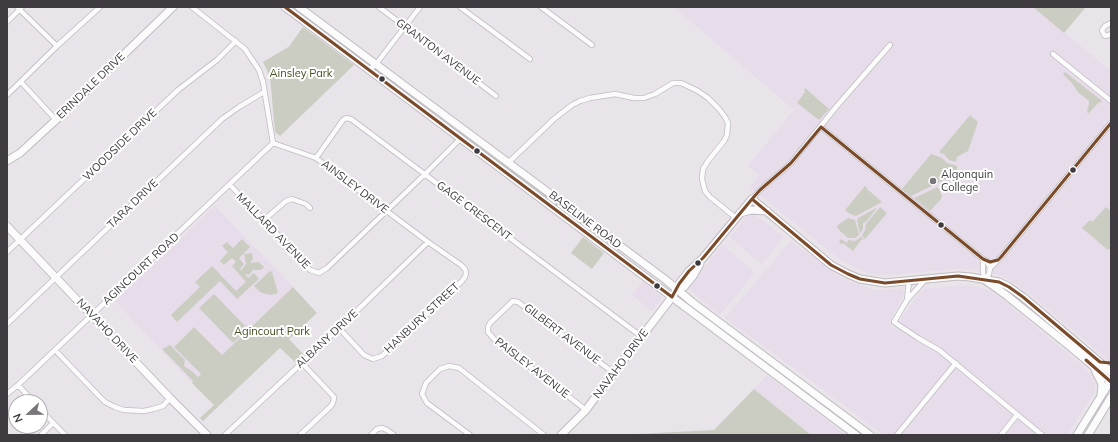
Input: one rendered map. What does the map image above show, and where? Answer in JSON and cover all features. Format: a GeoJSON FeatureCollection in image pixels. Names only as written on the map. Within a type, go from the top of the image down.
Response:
{"type":"FeatureCollection","features":[{"type":"Feature","properties":{"kind":"main road","name":"ERINDALE DRIVE"},"geometry":{"type":"LineString","coordinates":[[7,161],[20,152],[56,120],[173,7]]}},
{"type":"Feature","properties":{"kind":"main road","name":"BASELINE ROAD"},"geometry":{"type":"LineString","coordinates":[[285,7],[856,435]]}},
{"type":"Feature","properties":{"kind":"main road","name":"BASELINE ROAD"},"geometry":{"type":"LineString","coordinates":[[299,7],[870,435]]}},
{"type":"Feature","properties":{"kind":"main road","name":"NAVAHO DRIVE"},"geometry":{"type":"LineString","coordinates":[[561,435],[586,410],[677,289],[684,287],[694,276],[703,258],[752,199]]}},
{"type":"Feature","properties":{"kind":"main road"},"geometry":{"type":"LineString","coordinates":[[752,199],[831,265],[860,279],[885,283],[958,276],[999,282],[1018,293],[1111,372]]}},
{"type":"Feature","properties":{"kind":"main road"},"geometry":{"type":"LineString","coordinates":[[738,216],[751,210],[767,212]]}},
{"type":"Feature","properties":{"kind":"main road","name":"NAVAHO DRIVE"},"geometry":{"type":"LineString","coordinates":[[7,226],[207,435]]}},
{"type":"Feature","properties":{"kind":"main road"},"geometry":{"type":"LineString","coordinates":[[985,280],[1021,306],[1111,381],[1077,435]]}},
{"type":"Feature","properties":{"kind":"main road"},"geometry":{"type":"LineString","coordinates":[[1100,362],[1111,363]]}},
{"type":"Feature","properties":{"kind":"main road"},"geometry":{"type":"LineString","coordinates":[[1091,364],[1101,382],[1101,397]]}},
{"type":"Feature","properties":{"kind":"main road"},"geometry":{"type":"LineString","coordinates":[[1088,435],[1111,397]]}},
{"type":"Feature","properties":{"kind":"street"},"geometry":{"type":"LineString","coordinates":[[7,95],[57,46],[100,7]]}},
{"type":"Feature","properties":{"kind":"street"},"geometry":{"type":"LineString","coordinates":[[192,7],[245,49],[259,70],[263,82],[273,143]]}},
{"type":"Feature","properties":{"kind":"street","name":"GRANTON AVENUE"},"geometry":{"type":"LineString","coordinates":[[379,7],[496,96]]}},
{"type":"Feature","properties":{"kind":"street"},"geometry":{"type":"LineString","coordinates":[[369,70],[376,64],[420,7]]}},
{"type":"Feature","properties":{"kind":"street"},"geometry":{"type":"LineString","coordinates":[[460,7],[530,59]]}},
{"type":"Feature","properties":{"kind":"street"},"geometry":{"type":"LineString","coordinates":[[541,7],[592,45]]}},
{"type":"Feature","properties":{"kind":"street"},"geometry":{"type":"LineString","coordinates":[[7,22],[20,8],[57,46]]}},
{"type":"Feature","properties":{"kind":"street"},"geometry":{"type":"LineString","coordinates":[[1111,23],[1104,26],[1102,30],[1106,36],[1111,34]]}},
{"type":"Feature","properties":{"kind":"street","name":"WOODSIDE DRIVE"},"geometry":{"type":"LineString","coordinates":[[7,252],[178,90],[217,60],[236,41]]}},
{"type":"Feature","properties":{"kind":"street"},"geometry":{"type":"LineString","coordinates":[[752,199],[791,163],[840,102],[890,45]]}},
{"type":"Feature","properties":{"kind":"street"},"geometry":{"type":"LineString","coordinates":[[1052,54],[1111,101]]}},
{"type":"Feature","properties":{"kind":"street"},"geometry":{"type":"LineString","coordinates":[[21,82],[56,120]]}},
{"type":"Feature","properties":{"kind":"street"},"geometry":{"type":"LineString","coordinates":[[508,163],[554,118],[580,101],[615,94],[634,98],[644,98],[655,94],[672,83],[681,83],[698,90],[708,98],[719,109],[728,123],[727,135],[703,169],[702,179],[705,191],[710,197],[738,216]]}},
{"type":"Feature","properties":{"kind":"street","name":"TARA DRIVE"},"geometry":{"type":"LineString","coordinates":[[7,324],[222,119],[264,92]]}},
{"type":"Feature","properties":{"kind":"street","name":"GAGE CRESCENT"},"geometry":{"type":"LineString","coordinates":[[316,158],[343,120],[346,118],[351,119],[642,337]]}},
{"type":"Feature","properties":{"kind":"street"},"geometry":{"type":"LineString","coordinates":[[985,280],[989,274],[990,268],[1111,123]]}},
{"type":"Feature","properties":{"kind":"street"},"geometry":{"type":"LineString","coordinates":[[821,126],[985,260],[990,268]]}},
{"type":"Feature","properties":{"kind":"street"},"geometry":{"type":"LineString","coordinates":[[387,210],[460,138]]}},
{"type":"Feature","properties":{"kind":"street","name":"AINSLEY DRIVE"},"geometry":{"type":"LineString","coordinates":[[273,143],[316,158],[461,265],[466,273]]}},
{"type":"Feature","properties":{"kind":"street","name":"AGINCOURT ROAD"},"geometry":{"type":"LineString","coordinates":[[7,394],[273,143]]}},
{"type":"Feature","properties":{"kind":"street","name":"MALLARD AVENUE"},"geometry":{"type":"LineString","coordinates":[[230,185],[310,270],[319,273],[327,268],[387,210]]}},
{"type":"Feature","properties":{"kind":"street"},"geometry":{"type":"LineString","coordinates":[[264,220],[286,201],[292,199],[306,204],[310,208]]}},
{"type":"Feature","properties":{"kind":"street","name":"ALBANY DRIVE"},"geometry":{"type":"LineString","coordinates":[[224,435],[339,328],[428,242]]}},
{"type":"Feature","properties":{"kind":"street"},"geometry":{"type":"LineString","coordinates":[[985,260],[998,260]]}},
{"type":"Feature","properties":{"kind":"street"},"geometry":{"type":"LineString","coordinates":[[985,260],[983,273],[985,280]]}},
{"type":"Feature","properties":{"kind":"street","name":"HANBURY STREET"},"geometry":{"type":"LineString","coordinates":[[339,328],[364,355],[373,359],[382,356],[462,281],[466,273]]}},
{"type":"Feature","properties":{"kind":"street"},"geometry":{"type":"LineString","coordinates":[[925,280],[907,300],[894,322],[939,350],[1042,435]]}},
{"type":"Feature","properties":{"kind":"street"},"geometry":{"type":"LineString","coordinates":[[907,300],[909,281]]}},
{"type":"Feature","properties":{"kind":"street","name":"GILBERT AVENUE"},"geometry":{"type":"LineString","coordinates":[[492,321],[513,301],[518,302],[614,373]]}},
{"type":"Feature","properties":{"kind":"street","name":"PAISLEY AVENUE"},"geometry":{"type":"LineString","coordinates":[[492,321],[488,327],[488,332],[494,339],[586,410]]}},
{"type":"Feature","properties":{"kind":"street"},"geometry":{"type":"LineString","coordinates":[[55,350],[105,402],[115,407],[124,410],[144,411],[163,406],[170,398]]}},
{"type":"Feature","properties":{"kind":"street"},"geometry":{"type":"LineString","coordinates":[[300,435],[333,403],[334,397],[302,363]]}},
{"type":"Feature","properties":{"kind":"street"},"geometry":{"type":"LineString","coordinates":[[897,435],[956,363]]}},
{"type":"Feature","properties":{"kind":"street"},"geometry":{"type":"LineString","coordinates":[[470,435],[427,402],[422,394],[426,383],[440,369],[449,366],[459,368],[544,435]]}},
{"type":"Feature","properties":{"kind":"street"},"geometry":{"type":"LineString","coordinates":[[18,385],[26,394]]}},
{"type":"Feature","properties":{"kind":"street"},"geometry":{"type":"LineString","coordinates":[[1001,435],[1017,414]]}},
{"type":"Feature","properties":{"kind":"street"},"geometry":{"type":"LineString","coordinates":[[48,418],[65,435]]}},
{"type":"Feature","properties":{"kind":"street"},"geometry":{"type":"LineString","coordinates":[[41,435],[53,424]]}},
{"type":"Feature","properties":{"kind":"street"},"geometry":{"type":"LineString","coordinates":[[371,435],[377,429],[382,428],[394,435]]}},
{"type":"Feature","properties":{"kind":"shaded area","name":"Algonquin College"},"geometry":{"type":"Polygon","coordinates":[[[674,7],[1033,7],[1111,71],[1111,364],[1099,352],[1026,291],[1000,275],[974,270],[956,269],[888,275],[868,273],[838,258],[750,187],[759,175],[748,166],[794,110],[674,7]]]}},
{"type":"Feature","properties":{"kind":"shaded area"},"geometry":{"type":"Polygon","coordinates":[[[215,206],[293,287],[192,383],[115,301],[215,206]]]}},
{"type":"Feature","properties":{"kind":"shaded area"},"geometry":{"type":"Polygon","coordinates":[[[754,214],[784,237],[761,264],[730,237],[747,216],[754,214]]]}},
{"type":"Feature","properties":{"kind":"shaded area"},"geometry":{"type":"Polygon","coordinates":[[[791,241],[841,278],[874,290],[903,289],[904,294],[889,323],[894,329],[919,293],[926,288],[966,286],[979,287],[990,291],[1006,302],[1085,368],[1093,379],[1095,385],[1094,393],[1067,435],[883,435],[725,318],[791,241]]]}},
{"type":"Feature","properties":{"kind":"shaded area"},"geometry":{"type":"Polygon","coordinates":[[[723,245],[755,273],[720,315],[689,289],[723,245]]]}},
{"type":"Feature","properties":{"kind":"shaded area"},"geometry":{"type":"Polygon","coordinates":[[[643,281],[662,297],[652,311],[632,295],[643,281]]]}},
{"type":"Feature","properties":{"kind":"shaded area"},"geometry":{"type":"Polygon","coordinates":[[[767,375],[846,435],[811,435],[754,389],[767,375]]]}},
{"type":"Feature","properties":{"kind":"green space"},"geometry":{"type":"Polygon","coordinates":[[[1033,7],[1086,7],[1064,33],[1033,7]]]}},
{"type":"Feature","properties":{"kind":"green space","name":"Ainsley Park"},"geometry":{"type":"Polygon","coordinates":[[[303,27],[354,65],[280,136],[275,132],[270,77],[263,62],[290,46],[303,27]]]}},
{"type":"Feature","properties":{"kind":"green space"},"geometry":{"type":"Polygon","coordinates":[[[1065,72],[1101,100],[1102,103],[1099,102],[1088,114],[1087,111],[1089,101],[1078,92],[1063,74],[1065,72]]]}},
{"type":"Feature","properties":{"kind":"green space"},"geometry":{"type":"Polygon","coordinates":[[[805,88],[829,109],[819,120],[797,103],[805,92],[805,88]]]}},
{"type":"Feature","properties":{"kind":"green space"},"geometry":{"type":"Polygon","coordinates":[[[970,115],[978,122],[968,151],[957,157],[956,162],[949,160],[944,154],[940,153],[940,151],[970,115]]]}},
{"type":"Feature","properties":{"kind":"green space"},"geometry":{"type":"Polygon","coordinates":[[[459,130],[600,237],[587,229],[457,132],[459,130]]]}},
{"type":"Feature","properties":{"kind":"green space"},"geometry":{"type":"Polygon","coordinates":[[[931,154],[942,158],[947,163],[957,166],[957,172],[952,176],[911,196],[902,189],[931,154]]]}},
{"type":"Feature","properties":{"kind":"green space"},"geometry":{"type":"Polygon","coordinates":[[[865,186],[882,202],[856,216],[850,214],[845,210],[865,186]]]}},
{"type":"Feature","properties":{"kind":"green space"},"geometry":{"type":"Polygon","coordinates":[[[938,187],[942,196],[941,199],[930,211],[914,198],[938,187]]]}},
{"type":"Feature","properties":{"kind":"green space"},"geometry":{"type":"Polygon","coordinates":[[[880,207],[887,213],[865,239],[862,236],[866,224],[880,207]]]}},
{"type":"Feature","properties":{"kind":"green space"},"geometry":{"type":"Polygon","coordinates":[[[1106,207],[1111,211],[1111,247],[1108,250],[1082,228],[1090,220],[1092,222],[1106,207]]]}},
{"type":"Feature","properties":{"kind":"green space"},"geometry":{"type":"Polygon","coordinates":[[[876,208],[866,222],[863,223],[863,229],[860,234],[857,220],[858,218],[876,208]]]}},
{"type":"Feature","properties":{"kind":"green space"},"geometry":{"type":"Polygon","coordinates":[[[848,218],[855,220],[859,235],[855,238],[848,238],[837,227],[848,218]]]}},
{"type":"Feature","properties":{"kind":"green space"},"geometry":{"type":"Polygon","coordinates":[[[583,237],[604,253],[592,269],[571,253],[583,237]]]}},
{"type":"Feature","properties":{"kind":"green space"},"geometry":{"type":"Polygon","coordinates":[[[861,237],[865,240],[861,240],[853,251],[843,243],[841,244],[839,242],[841,239],[847,243],[848,240],[855,241],[861,237]]]}},
{"type":"Feature","properties":{"kind":"green space"},"geometry":{"type":"Polygon","coordinates":[[[242,239],[250,247],[239,258],[244,264],[240,269],[242,271],[246,264],[244,254],[252,253],[253,260],[250,263],[259,262],[264,267],[261,270],[253,270],[249,275],[245,274],[248,278],[254,273],[259,279],[237,299],[220,281],[177,322],[171,315],[200,287],[195,282],[212,266],[236,291],[246,282],[232,266],[236,262],[232,258],[224,265],[220,261],[228,252],[222,246],[227,242],[233,248],[242,239]]]}},
{"type":"Feature","properties":{"kind":"green space"},"geometry":{"type":"Polygon","coordinates":[[[270,271],[272,272],[278,293],[271,295],[260,292],[254,286],[270,271]]]}},
{"type":"Feature","properties":{"kind":"green space","name":"Agincourt Park"},"geometry":{"type":"Polygon","coordinates":[[[293,287],[317,313],[289,339],[307,358],[298,365],[280,348],[203,421],[200,418],[214,405],[162,349],[170,345],[185,360],[184,366],[198,377],[201,374],[174,347],[194,327],[222,355],[293,287]]]}},
{"type":"Feature","properties":{"kind":"green space"},"geometry":{"type":"Polygon","coordinates":[[[214,294],[248,329],[233,343],[199,308],[214,294]]]}},
{"type":"Feature","properties":{"kind":"green space"},"geometry":{"type":"Polygon","coordinates":[[[714,324],[731,335],[836,414],[835,415],[713,325],[714,324]]]}},
{"type":"Feature","properties":{"kind":"green space"},"geometry":{"type":"Polygon","coordinates":[[[754,389],[811,435],[618,435],[714,430],[754,389]]]}},
{"type":"Feature","properties":{"kind":"transit line"},"geometry":{"type":"LineString","coordinates":[[285,7],[672,297]]}},
{"type":"Feature","properties":{"kind":"transit line"},"geometry":{"type":"LineString","coordinates":[[821,127],[983,259],[990,262],[998,260],[1001,257],[1111,123]]}},
{"type":"Feature","properties":{"kind":"transit line"},"geometry":{"type":"LineString","coordinates":[[672,297],[679,284],[689,271],[703,258],[752,199],[791,163],[821,127]]}},
{"type":"Feature","properties":{"kind":"transit line"},"geometry":{"type":"LineString","coordinates":[[752,199],[831,265],[848,274],[860,279],[885,283],[958,276],[999,282],[1023,297],[1100,362],[1111,363]]}},
{"type":"Feature","properties":{"kind":"transit line"},"geometry":{"type":"LineString","coordinates":[[1086,360],[1111,382]]}},
{"type":"Feature","properties":{"kind":"place","name":"Algonquin College"},"geometry":{"type":"Point","coordinates":[933,181]}}]}
